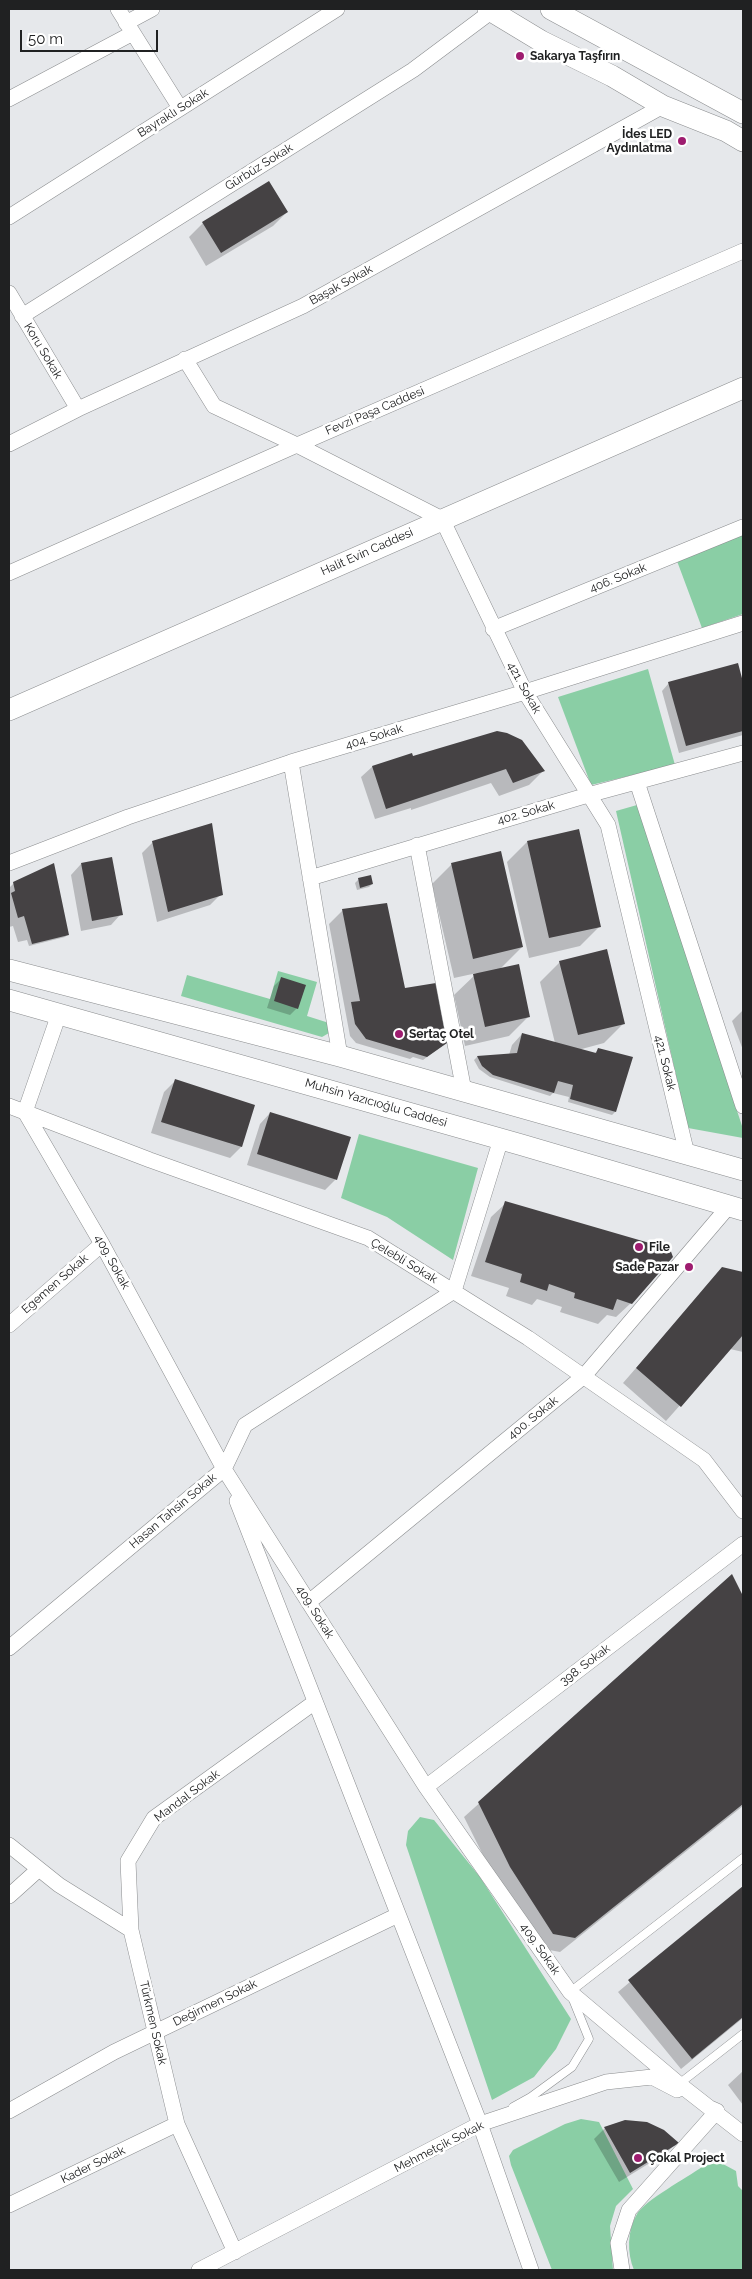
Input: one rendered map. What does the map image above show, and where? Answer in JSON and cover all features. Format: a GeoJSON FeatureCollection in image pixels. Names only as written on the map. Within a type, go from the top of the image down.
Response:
{"type":"FeatureCollection","features":[{"type":"Feature","properties":{"kind":"main road"},"geometry":{"type":"LineString","coordinates":[[551,9],[743,113]]}},
{"type":"Feature","properties":{"kind":"main road"},"geometry":{"type":"LineString","coordinates":[[490,10],[541,41],[612,76],[663,106],[726,131],[743,141]]}},
{"type":"Feature","properties":{"kind":"main road","name":"Halit Evin Caddesi"},"geometry":{"type":"LineString","coordinates":[[9,710],[737,390]]}},
{"type":"Feature","properties":{"kind":"main road"},"geometry":{"type":"LineString","coordinates":[[9,970],[340,1056],[743,1170]]}},
{"type":"Feature","properties":{"kind":"main road","name":"Muhsin Yazıcıoğlu Caddesi"},"geometry":{"type":"LineString","coordinates":[[9,1000],[502,1139],[736,1208]]}},
{"type":"Feature","properties":{"kind":"street"},"geometry":{"type":"LineString","coordinates":[[118,9],[180,108]]}},
{"type":"Feature","properties":{"kind":"street"},"geometry":{"type":"LineString","coordinates":[[9,99],[129,28],[152,9]]}},
{"type":"Feature","properties":{"kind":"street","name":"Bayraklı Sokak"},"geometry":{"type":"LineString","coordinates":[[9,217],[337,9]]}},
{"type":"Feature","properties":{"kind":"street","name":"Gürbüz Sokak"},"geometry":{"type":"LineString","coordinates":[[22,316],[413,70],[490,10]]}},
{"type":"Feature","properties":{"kind":"street","name":"Başak Sokak"},"geometry":{"type":"LineString","coordinates":[[9,444],[78,409],[303,306],[663,106]]}},
{"type":"Feature","properties":{"kind":"street","name":"Fevzi Paşa Caddesi"},"geometry":{"type":"LineString","coordinates":[[9,573],[297,445],[743,251]]}},
{"type":"Feature","properties":{"kind":"street","name":"Koru Sokak"},"geometry":{"type":"LineString","coordinates":[[9,293],[78,409]]}},
{"type":"Feature","properties":{"kind":"street"},"geometry":{"type":"LineString","coordinates":[[185,359],[214,406],[297,445],[442,519]]}},
{"type":"Feature","properties":{"kind":"street","name":"421. Sokak"},"geometry":{"type":"LineString","coordinates":[[442,519],[493,629],[525,692],[608,825],[687,1154]]}},
{"type":"Feature","properties":{"kind":"street","name":"406. Sokak"},"geometry":{"type":"LineString","coordinates":[[493,629],[743,527]]}},
{"type":"Feature","properties":{"kind":"street","name":"404. Sokak"},"geometry":{"type":"LineString","coordinates":[[9,863],[128,817],[291,762],[525,692],[743,623]]}},
{"type":"Feature","properties":{"kind":"street","name":"402. Sokak"},"geometry":{"type":"LineString","coordinates":[[310,878],[588,795],[743,753]]}},
{"type":"Feature","properties":{"kind":"street"},"geometry":{"type":"LineString","coordinates":[[291,762],[340,1056]]}},
{"type":"Feature","properties":{"kind":"street"},"geometry":{"type":"LineString","coordinates":[[637,782],[743,1106]]}},
{"type":"Feature","properties":{"kind":"street"},"geometry":{"type":"LineString","coordinates":[[417,845],[464,1091]]}},
{"type":"Feature","properties":{"kind":"street"},"geometry":{"type":"LineString","coordinates":[[26,1112],[59,1014]]}},
{"type":"Feature","properties":{"kind":"street","name":"Çelebli Sokak"},"geometry":{"type":"LineString","coordinates":[[9,1106],[150,1160],[368,1238],[454,1291],[584,1376],[704,1460],[743,1511]]}},
{"type":"Feature","properties":{"kind":"street","name":"409. Sokak"},"geometry":{"type":"LineString","coordinates":[[26,1112],[102,1244],[224,1469],[426,1787],[570,1992],[679,2084],[717,2111],[743,2134]]}},
{"type":"Feature","properties":{"kind":"street"},"geometry":{"type":"LineString","coordinates":[[454,1291],[502,1139]]}},
{"type":"Feature","properties":{"kind":"street","name":"400. Sokak"},"geometry":{"type":"LineString","coordinates":[[309,1602],[584,1376],[736,1208]]}},
{"type":"Feature","properties":{"kind":"street","name":"Egemen Sokak"},"geometry":{"type":"LineString","coordinates":[[9,1325],[102,1244]]}},
{"type":"Feature","properties":{"kind":"street","name":"Hasan Tahsin Sokak"},"geometry":{"type":"LineString","coordinates":[[9,1648],[224,1469],[245,1425],[454,1291]]}},
{"type":"Feature","properties":{"kind":"street"},"geometry":{"type":"LineString","coordinates":[[224,1469],[480,2124],[531,2270]]}},
{"type":"Feature","properties":{"kind":"street","name":"398. Sokak"},"geometry":{"type":"LineString","coordinates":[[426,1787],[743,1544]]}},
{"type":"Feature","properties":{"kind":"street","name":"Mandal Sokak"},"geometry":{"type":"LineString","coordinates":[[131,1930],[128,1861],[154,1818],[315,1702]]}},
{"type":"Feature","properties":{"kind":"street"},"geometry":{"type":"LineString","coordinates":[[9,1845],[59,1885],[131,1930]]}},
{"type":"Feature","properties":{"kind":"street"},"geometry":{"type":"LineString","coordinates":[[9,1896],[40,1869]]}},
{"type":"Feature","properties":{"kind":"street","name":"Değirmen Sokak"},"geometry":{"type":"LineString","coordinates":[[9,2111],[114,2052],[398,1915]]}},
{"type":"Feature","properties":{"kind":"street","name":"Türkmen Sokak"},"geometry":{"type":"LineString","coordinates":[[131,1930],[176,2124],[235,2252]]}},
{"type":"Feature","properties":{"kind":"street","name":"Mehmetçik Sokak"},"geometry":{"type":"LineString","coordinates":[[199,2270],[480,2124],[606,2082],[652,2077],[717,2111]]}},
{"type":"Feature","properties":{"kind":"street"},"geometry":{"type":"LineString","coordinates":[[622,2270],[618,2243],[629,2210],[717,2111]]}},
{"type":"Feature","properties":{"kind":"street","name":"Kader Sokak"},"geometry":{"type":"LineString","coordinates":[[9,2205],[176,2124]]}},
{"type":"Feature","properties":{"kind":"lane"},"geometry":{"type":"LineString","coordinates":[[480,2124],[531,2097],[572,2067],[590,2040],[570,1992],[743,1858]]}},
{"type":"Feature","properties":{"kind":"lane"},"geometry":{"type":"LineString","coordinates":[[679,2084],[743,2034]]}},
{"type":"Feature","properties":{"kind":"green space"},"geometry":{"type":"Polygon","coordinates":[[[743,535],[743,614],[702,628],[677,561],[743,535]]]}},
{"type":"Feature","properties":{"kind":"green space"},"geometry":{"type":"Polygon","coordinates":[[[648,669],[675,765],[591,785],[558,697],[648,669]]]}},
{"type":"Feature","properties":{"kind":"green space"},"geometry":{"type":"Polygon","coordinates":[[[637,805],[743,1129],[743,1138],[688,1128],[616,811],[637,805]]]}},
{"type":"Feature","properties":{"kind":"green space"},"geometry":{"type":"Polygon","coordinates":[[[278,971],[317,982],[307,1016],[329,1023],[329,1033],[322,1037],[181,996],[187,975],[270,999],[278,971]]]}},
{"type":"Feature","properties":{"kind":"green space"},"geometry":{"type":"Polygon","coordinates":[[[359,1134],[478,1168],[453,1260],[387,1217],[341,1198],[359,1134]]]}},
{"type":"Feature","properties":{"kind":"green space"},"geometry":{"type":"Polygon","coordinates":[[[420,1817],[434,1820],[480,1877],[571,2019],[556,2049],[534,2077],[492,2100],[406,1845],[408,1831],[420,1817]]]}},
{"type":"Feature","properties":{"kind":"green space"},"geometry":{"type":"Polygon","coordinates":[[[581,2119],[599,2122],[633,2189],[616,2206],[610,2226],[613,2270],[552,2270],[509,2156],[513,2150],[565,2124],[581,2119]]]}},
{"type":"Feature","properties":{"kind":"green space"},"geometry":{"type":"Polygon","coordinates":[[[715,2163],[723,2164],[736,2171],[738,2186],[743,2191],[743,2270],[634,2270],[629,2242],[631,2228],[637,2214],[667,2189],[702,2167],[715,2163]]]}},
{"type":"Feature","properties":{"kind":"building"},"geometry":{"type":"Polygon","coordinates":[[[269,181],[288,212],[221,253],[202,222],[269,181]]]}},
{"type":"Feature","properties":{"kind":"building"},"geometry":{"type":"Polygon","coordinates":[[[738,663],[743,682],[743,731],[686,746],[668,682],[738,663]]]}},
{"type":"Feature","properties":{"kind":"building"},"geometry":{"type":"Polygon","coordinates":[[[497,731],[507,733],[522,740],[545,771],[513,783],[506,769],[386,809],[372,766],[412,753],[413,756],[497,731]]]}},
{"type":"Feature","properties":{"kind":"building"},"geometry":{"type":"Polygon","coordinates":[[[212,823],[223,895],[168,912],[152,841],[212,823]]]}},
{"type":"Feature","properties":{"kind":"building"},"geometry":{"type":"Polygon","coordinates":[[[579,829],[601,927],[549,938],[527,841],[579,829]]]}},
{"type":"Feature","properties":{"kind":"building"},"geometry":{"type":"Polygon","coordinates":[[[501,851],[523,947],[473,959],[451,863],[501,851]]]}},
{"type":"Feature","properties":{"kind":"building"},"geometry":{"type":"Polygon","coordinates":[[[112,857],[123,915],[92,921],[81,863],[112,857]]]}},
{"type":"Feature","properties":{"kind":"building"},"geometry":{"type":"Polygon","coordinates":[[[54,863],[69,935],[32,944],[24,916],[18,918],[11,893],[15,891],[13,882],[54,863]]]}},
{"type":"Feature","properties":{"kind":"building"},"geometry":{"type":"Polygon","coordinates":[[[371,875],[373,884],[360,888],[358,878],[371,875]]]}},
{"type":"Feature","properties":{"kind":"building"},"geometry":{"type":"Polygon","coordinates":[[[387,903],[405,988],[436,983],[447,1043],[427,1057],[366,1039],[355,1024],[351,1002],[360,1001],[342,909],[387,903]]]}},
{"type":"Feature","properties":{"kind":"building"},"geometry":{"type":"Polygon","coordinates":[[[607,949],[625,1024],[578,1035],[559,961],[607,949]]]}},
{"type":"Feature","properties":{"kind":"building"},"geometry":{"type":"Polygon","coordinates":[[[519,964],[530,1017],[485,1027],[473,974],[519,964]]]}},
{"type":"Feature","properties":{"kind":"building"},"geometry":{"type":"Polygon","coordinates":[[[281,977],[306,985],[298,1009],[274,1001],[281,977]]]}},
{"type":"Feature","properties":{"kind":"building"},"geometry":{"type":"Polygon","coordinates":[[[522,1033],[596,1053],[598,1048],[633,1057],[616,1112],[570,1099],[573,1085],[558,1081],[554,1093],[493,1075],[482,1066],[477,1056],[517,1053],[522,1033]]]}},
{"type":"Feature","properties":{"kind":"building"},"geometry":{"type":"Polygon","coordinates":[[[175,1079],[255,1105],[242,1147],[161,1122],[175,1079]]]}},
{"type":"Feature","properties":{"kind":"building"},"geometry":{"type":"Polygon","coordinates":[[[270,1112],[351,1137],[337,1180],[257,1154],[270,1112]]]}},
{"type":"Feature","properties":{"kind":"building"},"geometry":{"type":"Polygon","coordinates":[[[505,1201],[670,1249],[673,1257],[632,1304],[617,1299],[613,1310],[574,1298],[575,1293],[549,1284],[547,1291],[520,1282],[522,1274],[485,1262],[505,1201]]]}},
{"type":"Feature","properties":{"kind":"building"},"geometry":{"type":"Polygon","coordinates":[[[722,1267],[743,1272],[743,1335],[681,1407],[636,1368],[722,1267]]]}},
{"type":"Feature","properties":{"kind":"building"},"geometry":{"type":"Polygon","coordinates":[[[732,1574],[743,1596],[743,1804],[575,1938],[553,1934],[510,1867],[478,1802],[732,1574]]]}},
{"type":"Feature","properties":{"kind":"building"},"geometry":{"type":"Polygon","coordinates":[[[743,1886],[743,2017],[692,2059],[628,1980],[743,1886]]]}},
{"type":"Feature","properties":{"kind":"building","name":"Çokal Project"},"geometry":{"type":"Polygon","coordinates":[[[625,2120],[647,2122],[664,2130],[679,2143],[630,2173],[604,2127],[625,2120]]]}},
{"type":"Feature","properties":{"kind":"place","name":"Sakarya Taşfırın"},"geometry":{"type":"Point","coordinates":[520,56]}},
{"type":"Feature","properties":{"kind":"place","name":"İdes LED Aydınlatma"},"geometry":{"type":"Point","coordinates":[682,141]}},
{"type":"Feature","properties":{"kind":"place","name":"Sertaç Otel"},"geometry":{"type":"Point","coordinates":[399,1034]}},
{"type":"Feature","properties":{"kind":"place","name":"File"},"geometry":{"type":"Point","coordinates":[639,1247]}},
{"type":"Feature","properties":{"kind":"place","name":"Sade Pazar"},"geometry":{"type":"Point","coordinates":[689,1267]}},
{"type":"Feature","properties":{"kind":"place","name":"Çokal Project"},"geometry":{"type":"Point","coordinates":[638,2158]}}]}
